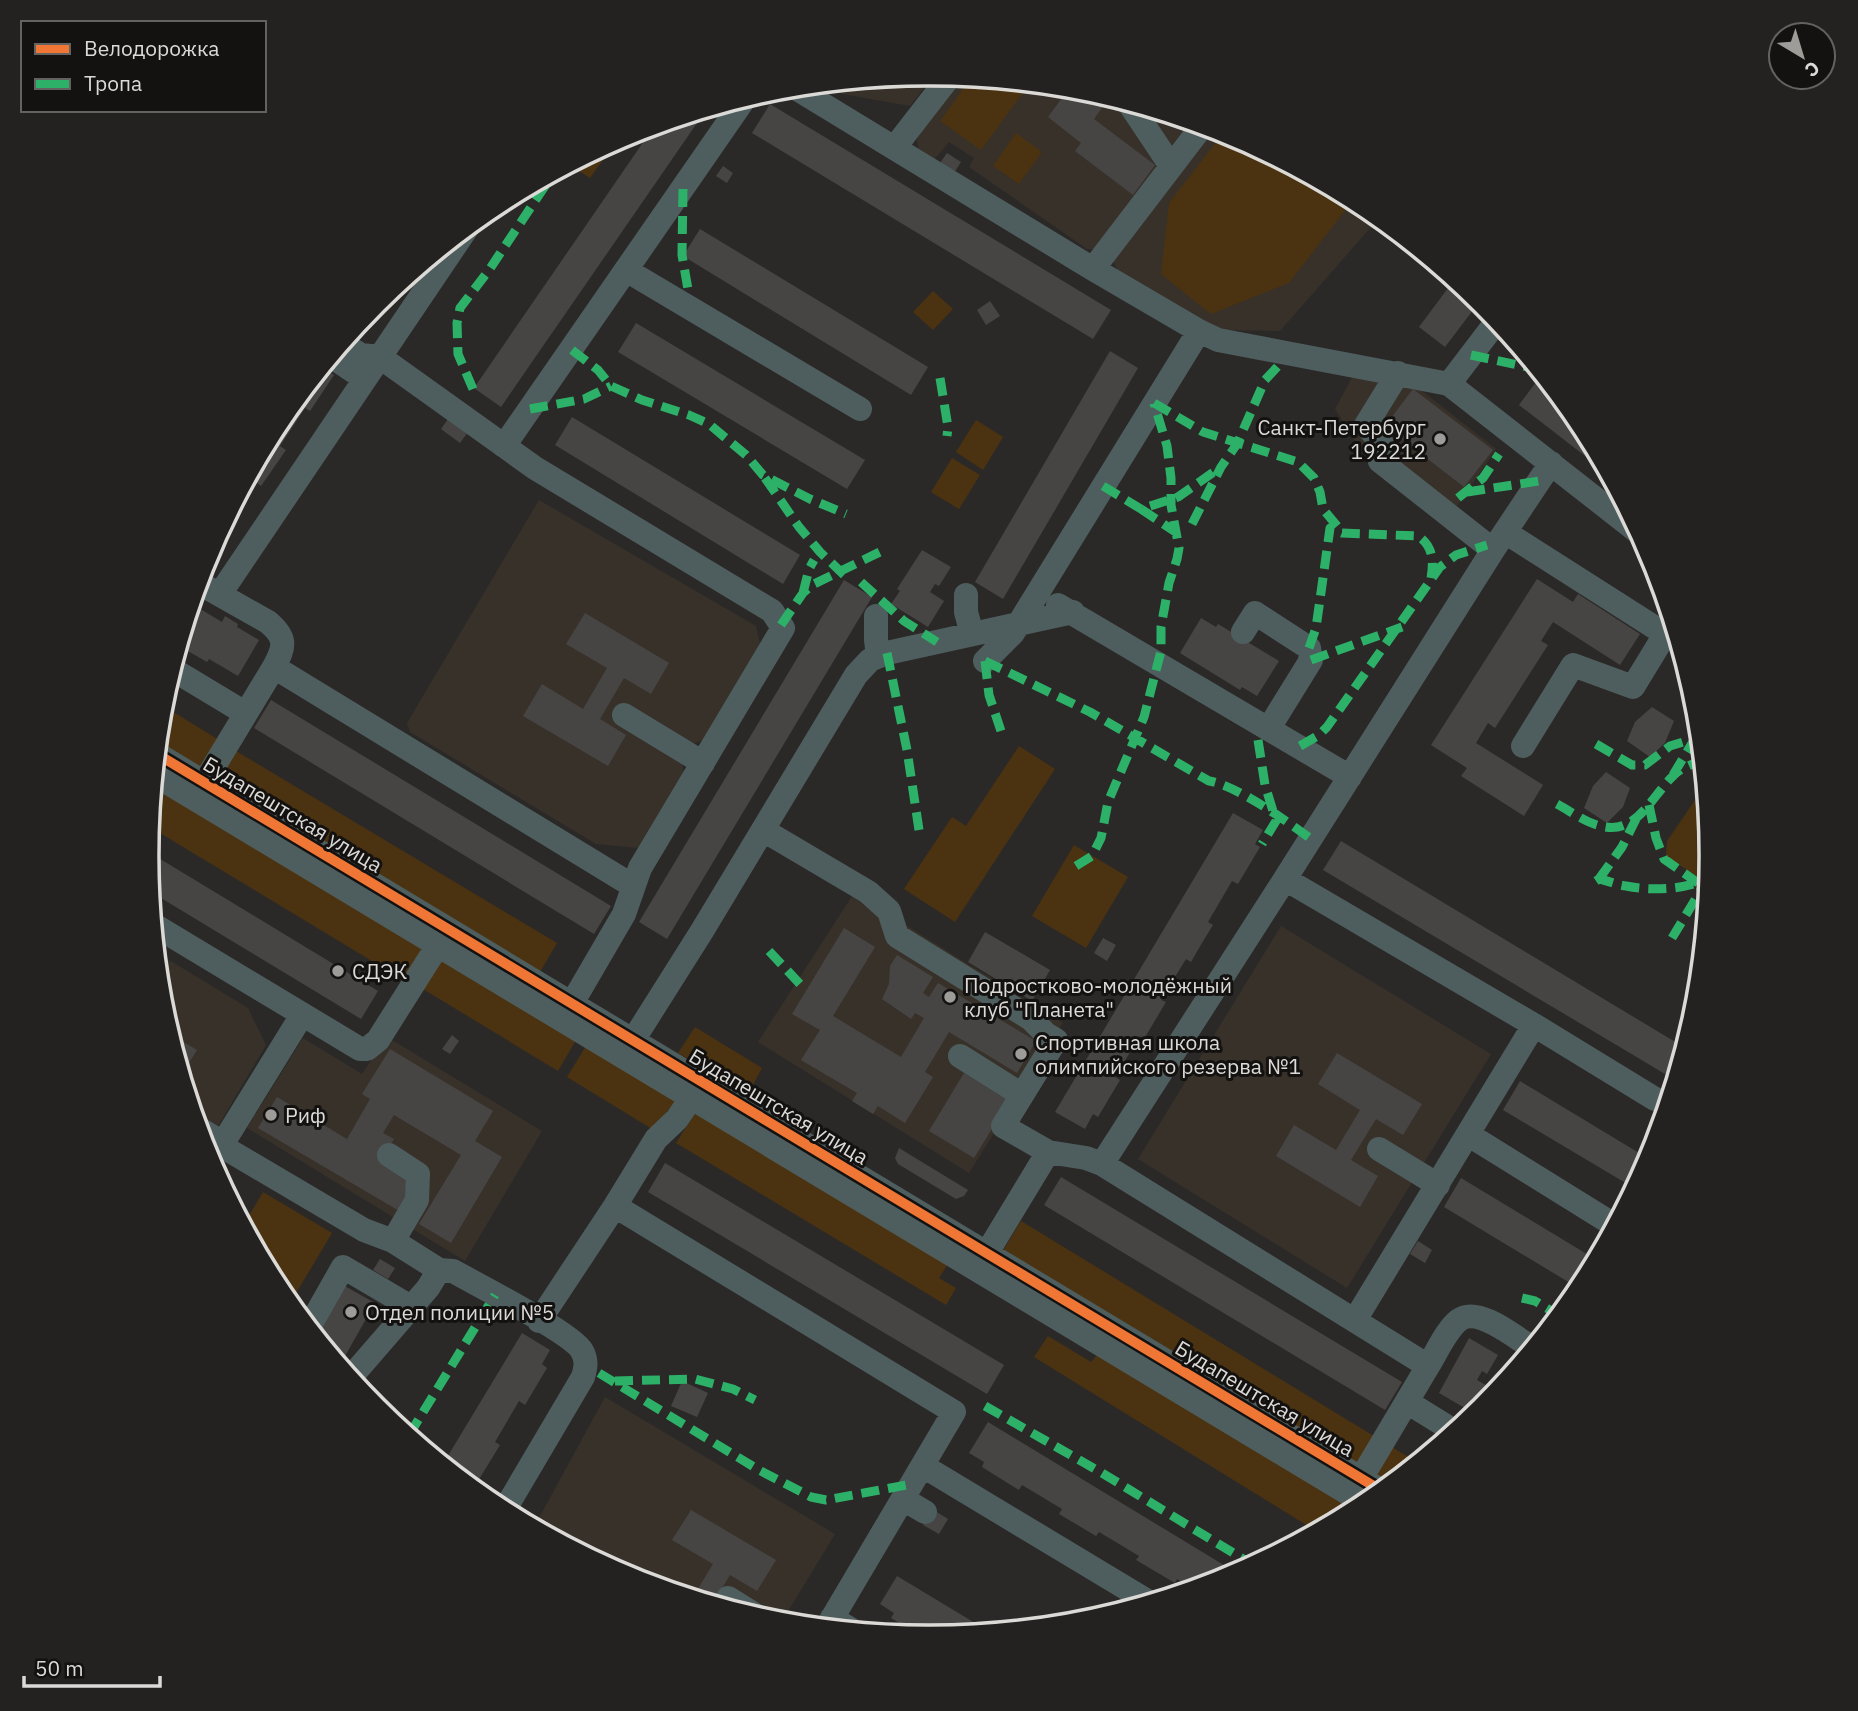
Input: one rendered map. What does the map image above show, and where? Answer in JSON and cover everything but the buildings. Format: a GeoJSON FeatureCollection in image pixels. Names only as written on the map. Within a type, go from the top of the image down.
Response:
{"type":"FeatureCollection","features":[{"type":"Feature","properties":{"kind":"street"},"geometry":{"type":"LineString","coordinates":[[895,147],[942,86]]}},
{"type":"Feature","properties":{"kind":"street"},"geometry":{"type":"LineString","coordinates":[[809,96],[1093,269],[1218,340],[1449,384],[1620,518]]}},
{"type":"Feature","properties":{"kind":"street"},"geometry":{"type":"LineString","coordinates":[[504,446],[737,110]]}},
{"type":"Feature","properties":{"kind":"street"},"geometry":{"type":"LineString","coordinates":[[1137,115],[1171,166]]}},
{"type":"Feature","properties":{"kind":"street"},"geometry":{"type":"LineString","coordinates":[[1093,269],[1196,134]]}},
{"type":"Feature","properties":{"kind":"street"},"geometry":{"type":"LineString","coordinates":[[199,790],[274,667],[282,652],[283,641],[278,631],[209,588],[266,537],[365,379],[450,253]]}},
{"type":"Feature","properties":{"kind":"street"},"geometry":{"type":"LineString","coordinates":[[626,270],[860,408]]}},
{"type":"Feature","properties":{"kind":"street"},"geometry":{"type":"LineString","coordinates":[[1449,384],[1491,330]]}},
{"type":"Feature","properties":{"kind":"street"},"geometry":{"type":"LineString","coordinates":[[985,661],[1013,633],[1191,358],[1199,331]]}},
{"type":"Feature","properties":{"kind":"street"},"geometry":{"type":"LineString","coordinates":[[346,353],[380,357],[535,468],[772,611],[783,628],[640,868],[621,875]]}},
{"type":"Feature","properties":{"kind":"street"},"geometry":{"type":"LineString","coordinates":[[344,355],[365,379]]}},
{"type":"Feature","properties":{"kind":"street"},"geometry":{"type":"LineString","coordinates":[[1398,373],[1366,425],[1383,445],[1380,461],[1499,541],[1664,626]]}},
{"type":"Feature","properties":{"kind":"street"},"geometry":{"type":"LineString","coordinates":[[1102,1164],[1277,906],[1285,879],[1551,463]]}},
{"type":"Feature","properties":{"kind":"street"},"geometry":{"type":"LineString","coordinates":[[1037,594],[1073,612],[1350,777]]}},
{"type":"Feature","properties":{"kind":"street"},"geometry":{"type":"LineString","coordinates":[[967,595],[966,612],[972,634]]}},
{"type":"Feature","properties":{"kind":"street"},"geometry":{"type":"LineString","coordinates":[[628,1048],[702,932],[856,675],[870,660],[1073,612]]}},
{"type":"Feature","properties":{"kind":"street"},"geometry":{"type":"LineString","coordinates":[[1243,632],[1255,613],[1309,648],[1311,660],[1269,728]]}},
{"type":"Feature","properties":{"kind":"street"},"geometry":{"type":"LineString","coordinates":[[876,616],[878,656]]}},
{"type":"Feature","properties":{"kind":"street"},"geometry":{"type":"LineString","coordinates":[[1523,746],[1573,665],[1633,687],[1666,634]]}},
{"type":"Feature","properties":{"kind":"street"},"geometry":{"type":"LineString","coordinates":[[274,667],[621,875]]}},
{"type":"Feature","properties":{"kind":"street"},"geometry":{"type":"LineString","coordinates":[[181,674],[245,713]]}},
{"type":"Feature","properties":{"kind":"street"},"geometry":{"type":"LineString","coordinates":[[624,715],[703,763]]}},
{"type":"Feature","properties":{"kind":"street","name":"Будапештская улица"},"geometry":{"type":"LineString","coordinates":[[165,761],[199,790],[1364,1491]]}},
{"type":"Feature","properties":{"kind":"street","name":"Будапештская улица"},"geometry":{"type":"LineString","coordinates":[[164,778],[199,790]]}},
{"type":"Feature","properties":{"kind":"street"},"geometry":{"type":"LineString","coordinates":[[763,830],[868,892],[889,911],[897,936],[1031,1019],[1056,1040],[1003,1126],[1048,1152],[1087,1158],[1102,1164],[1428,1366]]}},
{"type":"Feature","properties":{"kind":"street"},"geometry":{"type":"LineString","coordinates":[[567,1012],[624,914],[621,875]]}},
{"type":"Feature","properties":{"kind":"street"},"geometry":{"type":"LineString","coordinates":[[1285,879],[1656,1099]]}},
{"type":"Feature","properties":{"kind":"street"},"geometry":{"type":"LineString","coordinates":[[163,931],[360,1049],[367,1049],[379,1040],[443,938]]}},
{"type":"Feature","properties":{"kind":"street"},"geometry":{"type":"LineString","coordinates":[[223,1143],[302,1015]]}},
{"type":"Feature","properties":{"kind":"street"},"geometry":{"type":"LineString","coordinates":[[1355,1320],[1534,1025]]}},
{"type":"Feature","properties":{"kind":"street"},"geometry":{"type":"LineString","coordinates":[[960,1056],[1022,1095]]}},
{"type":"Feature","properties":{"kind":"street"},"geometry":{"type":"LineString","coordinates":[[540,1321],[656,1139],[677,1119],[697,1090]]}},
{"type":"Feature","properties":{"kind":"street"},"geometry":{"type":"LineString","coordinates":[[1469,1135],[1606,1220]]}},
{"type":"Feature","properties":{"kind":"street"},"geometry":{"type":"LineString","coordinates":[[213,1137],[223,1143],[230,1152],[364,1230],[393,1241],[439,1270],[453,1271],[575,1342],[581,1349],[586,1366],[583,1377],[510,1501]]}},
{"type":"Feature","properties":{"kind":"street"},"geometry":{"type":"LineString","coordinates":[[1378,1149],[1438,1185]]}},
{"type":"Feature","properties":{"kind":"street"},"geometry":{"type":"LineString","coordinates":[[982,1261],[1048,1152]]}},
{"type":"Feature","properties":{"kind":"street"},"geometry":{"type":"LineString","coordinates":[[388,1155],[418,1174],[417,1200],[393,1241]]}},
{"type":"Feature","properties":{"kind":"street"},"geometry":{"type":"LineString","coordinates":[[615,1206],[954,1412],[903,1499],[840,1620]]}},
{"type":"Feature","properties":{"kind":"street"},"geometry":{"type":"LineString","coordinates":[[314,1318],[343,1267],[411,1307]]}},
{"type":"Feature","properties":{"kind":"street"},"geometry":{"type":"LineString","coordinates":[[357,1370],[439,1270]]}},
{"type":"Feature","properties":{"kind":"street"},"geometry":{"type":"LineString","coordinates":[[1366,1489],[1407,1402],[1458,1321],[1465,1317],[1482,1318],[1524,1343]]}},
{"type":"Feature","properties":{"kind":"street"},"geometry":{"type":"LineString","coordinates":[[1407,1402],[1446,1426]]}},
{"type":"Feature","properties":{"kind":"street"},"geometry":{"type":"LineString","coordinates":[[923,1466],[1139,1596]]}},
{"type":"Feature","properties":{"kind":"street"},"geometry":{"type":"LineString","coordinates":[[903,1499],[925,1511]]}},
{"type":"Feature","properties":{"kind":"shaded area"},"geometry":{"type":"Polygon","coordinates":[[[926,86],[910,106],[837,91],[926,86]]]}},
{"type":"Feature","properties":{"kind":"shaded area"},"geometry":{"type":"Polygon","coordinates":[[[955,87],[1029,92],[1079,101],[1128,112],[1224,144],[1314,189],[1372,226],[1280,331],[1224,330],[1201,322],[1119,273],[1111,257],[1101,249],[1087,249],[969,167],[974,158],[949,142],[933,161],[919,152],[917,140],[920,131],[955,87]]]}},
{"type":"Feature","properties":{"kind":"shaded area"},"geometry":{"type":"Polygon","coordinates":[[[965,87],[1024,91],[981,150],[940,121],[965,87]]]}},
{"type":"Feature","properties":{"kind":"shaded area"},"geometry":{"type":"Polygon","coordinates":[[[1016,133],[1042,152],[1019,184],[993,166],[1016,133]]]}},
{"type":"Feature","properties":{"kind":"shaded area"},"geometry":{"type":"Polygon","coordinates":[[[1217,141],[1269,165],[1346,209],[1289,283],[1211,314],[1161,274],[1169,203],[1217,141]]]}},
{"type":"Feature","properties":{"kind":"shaded area"},"geometry":{"type":"Polygon","coordinates":[[[604,158],[590,178],[579,171],[604,158]]]}},
{"type":"Feature","properties":{"kind":"shaded area"},"geometry":{"type":"Polygon","coordinates":[[[933,291],[953,309],[933,330],[913,312],[933,291]]]}},
{"type":"Feature","properties":{"kind":"shaded area"},"geometry":{"type":"Polygon","coordinates":[[[1355,372],[1421,390],[1496,449],[1447,521],[1365,457],[1335,409],[1355,372]]]}},
{"type":"Feature","properties":{"kind":"shaded area"},"geometry":{"type":"Polygon","coordinates":[[[976,420],[1003,437],[983,470],[956,452],[976,420]]]}},
{"type":"Feature","properties":{"kind":"shaded area"},"geometry":{"type":"Polygon","coordinates":[[[952,458],[980,475],[959,509],[931,492],[952,458]]]}},
{"type":"Feature","properties":{"kind":"shaded area"},"geometry":{"type":"Polygon","coordinates":[[[539,500],[756,626],[760,644],[705,740],[690,744],[681,760],[684,772],[638,848],[596,844],[410,732],[407,723],[539,500]]]}},
{"type":"Feature","properties":{"kind":"shaded area"},"geometry":{"type":"Polygon","coordinates":[[[173,712],[219,740],[202,768],[167,747],[173,712]]]}},
{"type":"Feature","properties":{"kind":"shaded area"},"geometry":{"type":"Polygon","coordinates":[[[1019,746],[1055,769],[955,922],[904,889],[952,817],[966,826],[1019,746]]]}},
{"type":"Feature","properties":{"kind":"shaded area"},"geometry":{"type":"Polygon","coordinates":[[[231,748],[557,943],[540,972],[214,777],[231,748]]]}},
{"type":"Feature","properties":{"kind":"shaded area"},"geometry":{"type":"Polygon","coordinates":[[[162,790],[425,949],[405,981],[160,833],[162,790]]]}},
{"type":"Feature","properties":{"kind":"shaded area"},"geometry":{"type":"Polygon","coordinates":[[[1696,798],[1698,877],[1666,856],[1667,841],[1696,798]]]}},
{"type":"Feature","properties":{"kind":"shaded area"},"geometry":{"type":"Polygon","coordinates":[[[1074,845],[1128,877],[1086,948],[1032,916],[1074,845]]]}},
{"type":"Feature","properties":{"kind":"shaded area"},"geometry":{"type":"Polygon","coordinates":[[[854,893],[1063,1023],[969,1173],[758,1042],[854,893]]]}},
{"type":"Feature","properties":{"kind":"shaded area"},"geometry":{"type":"Polygon","coordinates":[[[1281,926],[1491,1054],[1347,1288],[1138,1159],[1281,926]]]}},
{"type":"Feature","properties":{"kind":"shaded area"},"geometry":{"type":"Polygon","coordinates":[[[166,958],[248,1008],[266,1045],[212,1135],[185,1055],[166,958]]]}},
{"type":"Feature","properties":{"kind":"shaded area"},"geometry":{"type":"Polygon","coordinates":[[[441,959],[576,1040],[558,1071],[423,989],[441,959]]]}},
{"type":"Feature","properties":{"kind":"shaded area"},"geometry":{"type":"Polygon","coordinates":[[[695,1027],[762,1068],[748,1094],[678,1053],[695,1027]]]}},
{"type":"Feature","properties":{"kind":"shaded area"},"geometry":{"type":"Polygon","coordinates":[[[387,1037],[542,1131],[465,1261],[247,1128],[303,1038],[362,1074],[387,1037]]]}},
{"type":"Feature","properties":{"kind":"shaded area"},"geometry":{"type":"Polygon","coordinates":[[[586,1046],[676,1101],[652,1129],[567,1077],[586,1046]]]}},
{"type":"Feature","properties":{"kind":"shaded area"},"geometry":{"type":"Polygon","coordinates":[[[696,1112],[948,1264],[939,1278],[956,1288],[946,1305],[676,1143],[696,1112]]]}},
{"type":"Feature","properties":{"kind":"shaded area"},"geometry":{"type":"Polygon","coordinates":[[[263,1192],[332,1233],[296,1293],[262,1240],[249,1215],[263,1192]]]}},
{"type":"Feature","properties":{"kind":"shaded area"},"geometry":{"type":"Polygon","coordinates":[[[1021,1221],[1377,1438],[1361,1467],[1003,1251],[1021,1221]]]}},
{"type":"Feature","properties":{"kind":"shaded area"},"geometry":{"type":"Polygon","coordinates":[[[1048,1336],[1091,1362],[1098,1354],[1346,1503],[1307,1526],[1034,1357],[1048,1336]]]}},
{"type":"Feature","properties":{"kind":"shaded area"},"geometry":{"type":"Polygon","coordinates":[[[605,1397],[835,1534],[788,1612],[730,1599],[634,1567],[539,1519],[605,1397]]]}},
{"type":"Feature","properties":{"kind":"shaded area"},"geometry":{"type":"Polygon","coordinates":[[[1390,1446],[1409,1457],[1381,1479],[1373,1474],[1390,1446]]]}},
{"type":"Feature","properties":{"kind":"marked path"},"geometry":{"type":"LineString","coordinates":[[683,189],[682,255],[689,295]]}},
{"type":"Feature","properties":{"kind":"marked path"},"geometry":{"type":"LineString","coordinates":[[473,389],[458,354],[457,323],[460,308],[542,190]]}},
{"type":"Feature","properties":{"kind":"marked path"},"geometry":{"type":"LineString","coordinates":[[572,350],[598,370],[611,386],[709,424],[746,455],[763,475],[846,514]]}},
{"type":"Feature","properties":{"kind":"marked path"},"geometry":{"type":"LineString","coordinates":[[1471,355],[1523,366]]}},
{"type":"Feature","properties":{"kind":"marked path"},"geometry":{"type":"LineString","coordinates":[[1192,524],[1221,467],[1237,444],[1265,380],[1279,365]]}},
{"type":"Feature","properties":{"kind":"marked path"},"geometry":{"type":"LineString","coordinates":[[940,378],[947,436]]}},
{"type":"Feature","properties":{"kind":"marked path"},"geometry":{"type":"LineString","coordinates":[[530,409],[584,399],[611,386]]}},
{"type":"Feature","properties":{"kind":"marked path"},"geometry":{"type":"LineString","coordinates":[[1154,403],[1203,432],[1298,462],[1314,478],[1323,509],[1342,532]]}},
{"type":"Feature","properties":{"kind":"marked path"},"geometry":{"type":"LineString","coordinates":[[1076,866],[1092,856],[1101,838],[1108,802],[1144,717],[1161,651],[1161,627],[1179,548],[1171,505],[1167,446],[1154,403]]}},
{"type":"Feature","properties":{"kind":"marked path"},"geometry":{"type":"LineString","coordinates":[[1458,498],[1483,478],[1499,454]]}},
{"type":"Feature","properties":{"kind":"marked path"},"geometry":{"type":"LineString","coordinates":[[1103,486],[1141,509],[1178,497],[1218,469]]}},
{"type":"Feature","properties":{"kind":"marked path"},"geometry":{"type":"LineString","coordinates":[[765,478],[799,527],[844,575]]}},
{"type":"Feature","properties":{"kind":"marked path"},"geometry":{"type":"LineString","coordinates":[[1467,492],[1539,481]]}},
{"type":"Feature","properties":{"kind":"marked path"},"geometry":{"type":"LineString","coordinates":[[1141,509],[1177,533]]}},
{"type":"Feature","properties":{"kind":"marked path"},"geometry":{"type":"LineString","coordinates":[[1309,648],[1316,628],[1330,528],[1342,533],[1418,536],[1427,544],[1431,554],[1431,578]]}},
{"type":"Feature","properties":{"kind":"marked path"},"geometry":{"type":"LineString","coordinates":[[1300,746],[1327,727],[1440,567],[1456,555],[1487,545]]}},
{"type":"Feature","properties":{"kind":"marked path"},"geometry":{"type":"LineString","coordinates":[[781,625],[803,593],[812,585],[886,549]]}},
{"type":"Feature","properties":{"kind":"marked path"},"geometry":{"type":"LineString","coordinates":[[803,593],[814,560]]}},
{"type":"Feature","properties":{"kind":"marked path"},"geometry":{"type":"LineString","coordinates":[[861,582],[904,621],[937,642]]}},
{"type":"Feature","properties":{"kind":"marked path"},"geometry":{"type":"LineString","coordinates":[[1311,660],[1402,627]]}},
{"type":"Feature","properties":{"kind":"marked path"},"geometry":{"type":"LineString","coordinates":[[887,653],[907,750],[919,830]]}},
{"type":"Feature","properties":{"kind":"marked path"},"geometry":{"type":"LineString","coordinates":[[985,661],[1090,712],[1209,781],[1233,789],[1276,814],[1311,839]]}},
{"type":"Feature","properties":{"kind":"marked path"},"geometry":{"type":"LineString","coordinates":[[985,661],[989,695],[1003,737]]}},
{"type":"Feature","properties":{"kind":"marked path"},"geometry":{"type":"LineString","coordinates":[[1258,740],[1265,785],[1276,821],[1262,844]]}},
{"type":"Feature","properties":{"kind":"marked path"},"geometry":{"type":"LineString","coordinates":[[1596,744],[1632,765],[1645,765],[1670,746],[1690,740]]}},
{"type":"Feature","properties":{"kind":"marked path"},"geometry":{"type":"LineString","coordinates":[[1673,775],[1691,746]]}},
{"type":"Feature","properties":{"kind":"marked path"},"geometry":{"type":"LineString","coordinates":[[1557,804],[1584,820],[1601,826],[1613,828],[1624,825],[1634,820],[1676,773],[1693,764]]}},
{"type":"Feature","properties":{"kind":"marked path"},"geometry":{"type":"LineString","coordinates":[[1649,805],[1664,859],[1698,883]]}},
{"type":"Feature","properties":{"kind":"marked path"},"geometry":{"type":"LineString","coordinates":[[1599,879],[1622,847],[1636,819]]}},
{"type":"Feature","properties":{"kind":"marked path"},"geometry":{"type":"LineString","coordinates":[[1596,881],[1599,879],[1636,888],[1657,889],[1698,883]]}},
{"type":"Feature","properties":{"kind":"marked path"},"geometry":{"type":"LineString","coordinates":[[1672,938],[1697,896]]}},
{"type":"Feature","properties":{"kind":"marked path"},"geometry":{"type":"LineString","coordinates":[[769,951],[800,984]]}},
{"type":"Feature","properties":{"kind":"marked path"},"geometry":{"type":"LineString","coordinates":[[414,1427],[495,1295]]}},
{"type":"Feature","properties":{"kind":"marked path"},"geometry":{"type":"LineString","coordinates":[[1522,1298],[1535,1301],[1550,1310]]}},
{"type":"Feature","properties":{"kind":"marked path"},"geometry":{"type":"LineString","coordinates":[[599,1373],[759,1470],[811,1497],[826,1500],[912,1484]]}},
{"type":"Feature","properties":{"kind":"marked path"},"geometry":{"type":"LineString","coordinates":[[615,1381],[695,1379],[733,1389],[755,1400]]}},
{"type":"Feature","properties":{"kind":"marked path"},"geometry":{"type":"LineString","coordinates":[[985,1406],[1242,1558]]}},
{"type":"Feature","properties":{"kind":"cycle path"},"geometry":{"type":"LineString","coordinates":[[166,759],[1372,1485]]}},
{"type":"Feature","properties":{"kind":"place","name":"Санкт-Петербург 192212"},"geometry":{"type":"Point","coordinates":[1440,439]}},
{"type":"Feature","properties":{"kind":"place","name":"СДЭК"},"geometry":{"type":"Point","coordinates":[338,971]}},
{"type":"Feature","properties":{"kind":"place","name":"Подростково-молодёжный клуб \"Планета\""},"geometry":{"type":"Point","coordinates":[950,997]}},
{"type":"Feature","properties":{"kind":"place","name":"Спортивная школа олимпийского резерва №1"},"geometry":{"type":"Point","coordinates":[1021,1054]}},
{"type":"Feature","properties":{"kind":"place","name":"Риф"},"geometry":{"type":"Point","coordinates":[271,1115]}},
{"type":"Feature","properties":{"kind":"place","name":"Отдел полиции №5"},"geometry":{"type":"Point","coordinates":[351,1312]}}]}
